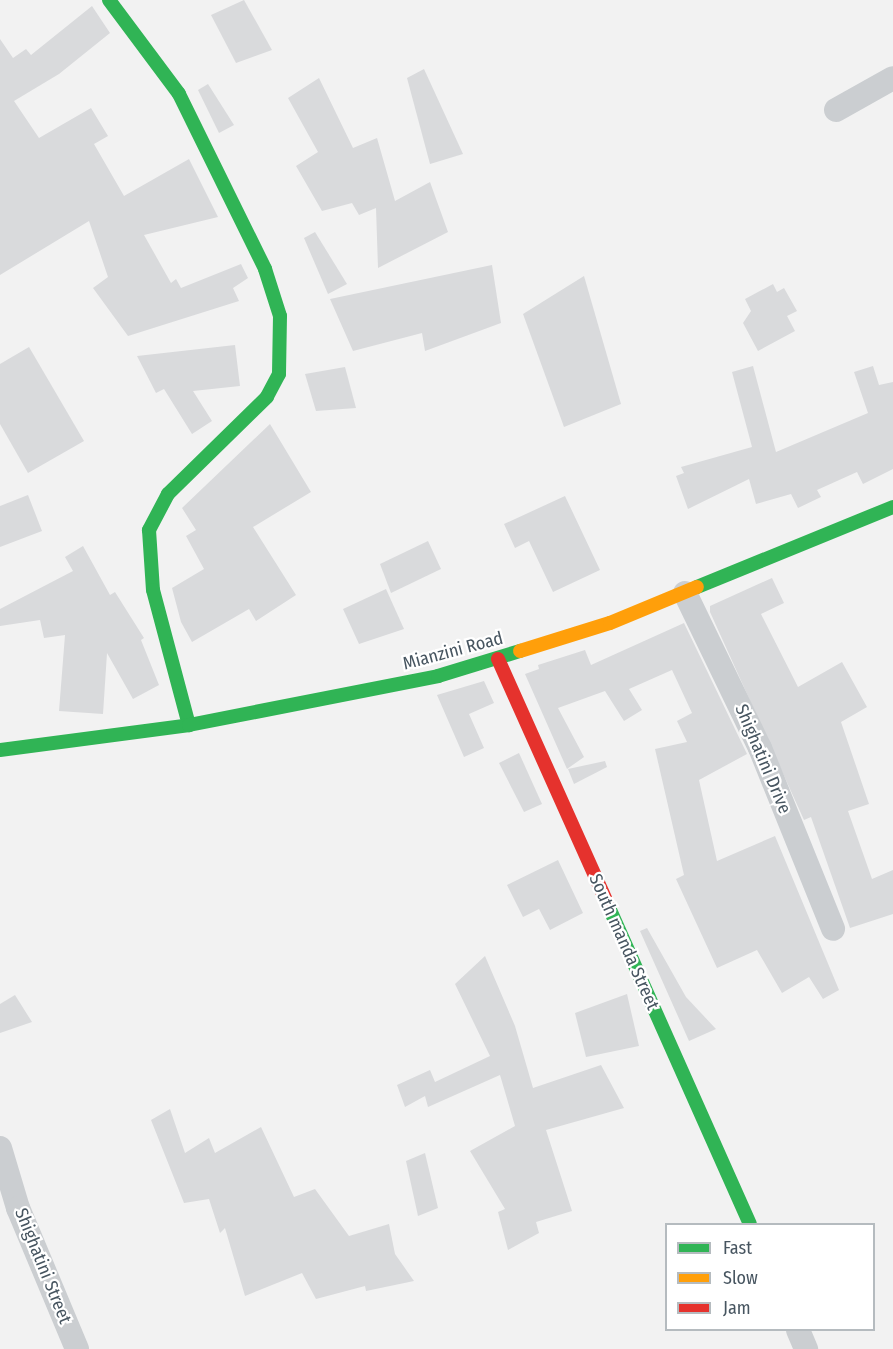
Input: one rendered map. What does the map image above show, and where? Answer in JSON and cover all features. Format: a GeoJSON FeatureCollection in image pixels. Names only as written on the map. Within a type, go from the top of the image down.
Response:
{"type":"FeatureCollection","features":[{"type":"Feature","properties":{"kind":"street"},"geometry":{"type":"LineString","coordinates":[[109,0],[179,94],[265,269],[280,316],[283,353],[279,374],[267,397],[168,494],[149,530],[153,590],[189,725]]}},
{"type":"Feature","properties":{"kind":"street"},"geometry":{"type":"LineString","coordinates":[[836,110],[893,78]]}},
{"type":"Feature","properties":{"kind":"street","name":"Mianzini Road"},"geometry":{"type":"LineString","coordinates":[[0,750],[189,725],[306,705],[498,658],[610,623],[893,507]]}},
{"type":"Feature","properties":{"kind":"street","name":"Shighatini Drive"},"geometry":{"type":"LineString","coordinates":[[685,593],[756,739],[833,928]]}},
{"type":"Feature","properties":{"kind":"street","name":"South manda Street"},"geometry":{"type":"LineString","coordinates":[[498,658],[750,1223]]}},
{"type":"Feature","properties":{"kind":"street","name":"Shighatini Street"},"geometry":{"type":"LineString","coordinates":[[0,1148],[18,1208],[77,1349]]}},
{"type":"Feature","properties":{"kind":"street"},"geometry":{"type":"LineString","coordinates":[[799,1331],[806,1349]]}},
{"type":"Feature","properties":{"kind":"building"},"geometry":{"type":"Polygon","coordinates":[[[244,0],[272,50],[236,63],[211,15],[244,0]]]}},
{"type":"Feature","properties":{"kind":"building"},"geometry":{"type":"Polygon","coordinates":[[[92,6],[110,33],[59,74],[14,101],[39,138],[91,108],[108,136],[94,144],[124,196],[189,159],[218,217],[144,235],[171,283],[176,279],[181,288],[241,264],[248,278],[233,288],[239,301],[128,336],[93,288],[108,277],[89,221],[0,275],[0,39],[13,58],[26,49],[31,55],[92,6]]]}},
{"type":"Feature","properties":{"kind":"building"},"geometry":{"type":"Polygon","coordinates":[[[424,69],[463,154],[430,164],[407,78],[424,69]]]}},
{"type":"Feature","properties":{"kind":"building"},"geometry":{"type":"Polygon","coordinates":[[[319,78],[353,148],[377,138],[395,201],[430,182],[448,232],[378,268],[376,208],[359,215],[352,203],[322,211],[296,166],[318,152],[288,98],[319,78]]]}},
{"type":"Feature","properties":{"kind":"building"},"geometry":{"type":"Polygon","coordinates":[[[208,84],[234,125],[219,133],[198,90],[208,84]]]}},
{"type":"Feature","properties":{"kind":"building"},"geometry":{"type":"Polygon","coordinates":[[[315,232],[347,284],[328,294],[304,238],[315,232]]]}},
{"type":"Feature","properties":{"kind":"building"},"geometry":{"type":"Polygon","coordinates":[[[492,265],[501,323],[425,351],[422,333],[353,351],[330,299],[492,265]]]}},
{"type":"Feature","properties":{"kind":"building"},"geometry":{"type":"Polygon","coordinates":[[[584,276],[621,404],[564,427],[523,314],[584,276]]]}},
{"type":"Feature","properties":{"kind":"building"},"geometry":{"type":"Polygon","coordinates":[[[773,284],[777,292],[784,288],[797,311],[787,316],[795,331],[758,351],[743,323],[751,311],[745,299],[773,284]]]}},
{"type":"Feature","properties":{"kind":"building"},"geometry":{"type":"Polygon","coordinates":[[[235,345],[240,386],[193,391],[212,421],[192,434],[164,389],[156,393],[137,356],[235,345]]]}},
{"type":"Feature","properties":{"kind":"building"},"geometry":{"type":"Polygon","coordinates":[[[29,347],[84,441],[28,473],[0,424],[0,364],[29,347]]]}},
{"type":"Feature","properties":{"kind":"building"},"geometry":{"type":"Polygon","coordinates":[[[753,366],[776,452],[868,413],[854,372],[873,366],[879,385],[893,382],[893,469],[863,484],[857,472],[817,490],[821,497],[798,508],[791,494],[756,504],[749,479],[688,509],[676,476],[684,473],[681,467],[752,447],[732,372],[753,366]]]}},
{"type":"Feature","properties":{"kind":"building"},"geometry":{"type":"Polygon","coordinates":[[[345,367],[356,408],[316,411],[305,374],[345,367]]]}},
{"type":"Feature","properties":{"kind":"building"},"geometry":{"type":"Polygon","coordinates":[[[270,424],[311,492],[253,527],[296,595],[256,621],[249,609],[192,642],[181,622],[172,588],[204,569],[186,536],[196,530],[182,508],[270,424]]]}},
{"type":"Feature","properties":{"kind":"building"},"geometry":{"type":"Polygon","coordinates":[[[28,495],[42,531],[0,547],[0,506],[28,495]]]}},
{"type":"Feature","properties":{"kind":"building"},"geometry":{"type":"Polygon","coordinates":[[[565,496],[600,570],[553,592],[529,541],[515,548],[504,524],[565,496]]]}},
{"type":"Feature","properties":{"kind":"building"},"geometry":{"type":"Polygon","coordinates":[[[428,541],[441,569],[391,593],[380,564],[428,541]]]}},
{"type":"Feature","properties":{"kind":"building"},"geometry":{"type":"Polygon","coordinates":[[[83,546],[110,595],[115,592],[144,638],[141,640],[159,685],[133,699],[107,653],[103,714],[59,711],[65,635],[44,638],[40,620],[0,626],[0,609],[73,571],[65,557],[83,546]]]}},
{"type":"Feature","properties":{"kind":"building"},"geometry":{"type":"Polygon","coordinates":[[[772,578],[784,603],[761,614],[798,687],[842,662],[867,707],[841,722],[869,804],[848,811],[872,879],[893,870],[893,914],[850,928],[811,817],[804,820],[710,612],[710,606],[772,578]]]}},
{"type":"Feature","properties":{"kind":"building"},"geometry":{"type":"Polygon","coordinates":[[[386,589],[404,629],[359,644],[343,609],[386,589]]]}},
{"type":"Feature","properties":{"kind":"building"},"geometry":{"type":"Polygon","coordinates":[[[684,623],[747,754],[699,780],[717,861],[775,836],[839,990],[823,999],[809,977],[782,993],[757,950],[717,968],[676,879],[684,875],[655,749],[687,742],[677,721],[692,713],[672,670],[629,689],[642,710],[624,721],[605,691],[558,708],[584,757],[567,769],[525,674],[539,669],[538,665],[585,650],[591,665],[684,623]]]}},
{"type":"Feature","properties":{"kind":"building"},"geometry":{"type":"Polygon","coordinates":[[[484,681],[494,703],[469,714],[484,748],[464,757],[437,695],[484,681]]]}},
{"type":"Feature","properties":{"kind":"building"},"geometry":{"type":"Polygon","coordinates":[[[519,753],[542,804],[524,812],[499,763],[519,753]]]}},
{"type":"Feature","properties":{"kind":"building"},"geometry":{"type":"Polygon","coordinates":[[[605,761],[607,767],[574,784],[568,769],[605,761]]]}},
{"type":"Feature","properties":{"kind":"building"},"geometry":{"type":"Polygon","coordinates":[[[558,860],[583,913],[550,930],[539,909],[523,917],[507,885],[558,860]]]}},
{"type":"Feature","properties":{"kind":"building"},"geometry":{"type":"Polygon","coordinates":[[[647,928],[686,997],[716,1029],[689,1041],[640,931],[647,928]]]}},
{"type":"Feature","properties":{"kind":"building"},"geometry":{"type":"Polygon","coordinates":[[[485,956],[515,1026],[533,1088],[601,1065],[624,1108],[546,1130],[572,1211],[536,1222],[539,1233],[508,1250],[498,1212],[505,1209],[470,1151],[515,1126],[500,1075],[428,1107],[425,1096],[405,1107],[397,1085],[430,1070],[435,1082],[490,1056],[455,984],[485,956]]]}},
{"type":"Feature","properties":{"kind":"building"},"geometry":{"type":"Polygon","coordinates":[[[627,994],[639,1046],[586,1057],[575,1013],[627,994]]]}},
{"type":"Feature","properties":{"kind":"building"},"geometry":{"type":"Polygon","coordinates":[[[15,995],[32,1022],[0,1033],[0,1004],[15,995]]]}},
{"type":"Feature","properties":{"kind":"building"},"geometry":{"type":"Polygon","coordinates":[[[170,1109],[185,1153],[209,1138],[215,1153],[261,1127],[294,1197],[315,1189],[349,1236],[389,1224],[395,1254],[414,1281],[366,1291],[365,1286],[316,1299],[302,1273],[245,1296],[225,1228],[220,1233],[209,1199],[184,1203],[151,1120],[170,1109]]]}},
{"type":"Feature","properties":{"kind":"building"},"geometry":{"type":"Polygon","coordinates":[[[425,1153],[438,1208],[418,1216],[406,1161],[425,1153]]]}},
{"type":"Feature","properties":{"kind":"traffic: fast"},"geometry":{"type":"LineString","coordinates":[[109,0],[179,94],[265,269],[280,316],[279,374],[267,397],[168,494],[149,530],[153,590],[189,725]]}},
{"type":"Feature","properties":{"kind":"traffic: fast"},"geometry":{"type":"LineString","coordinates":[[697,587],[893,507]]}},
{"type":"Feature","properties":{"kind":"traffic: fast"},"geometry":{"type":"LineString","coordinates":[[0,750],[189,725],[438,676],[520,651]]}},
{"type":"Feature","properties":{"kind":"traffic: fast"},"geometry":{"type":"LineString","coordinates":[[607,903],[750,1223]]}},
{"type":"Feature","properties":{"kind":"traffic: slow"},"geometry":{"type":"LineString","coordinates":[[520,651],[610,623],[697,587]]}},
{"type":"Feature","properties":{"kind":"traffic: jam"},"geometry":{"type":"LineString","coordinates":[[498,659],[607,903]]}}]}
